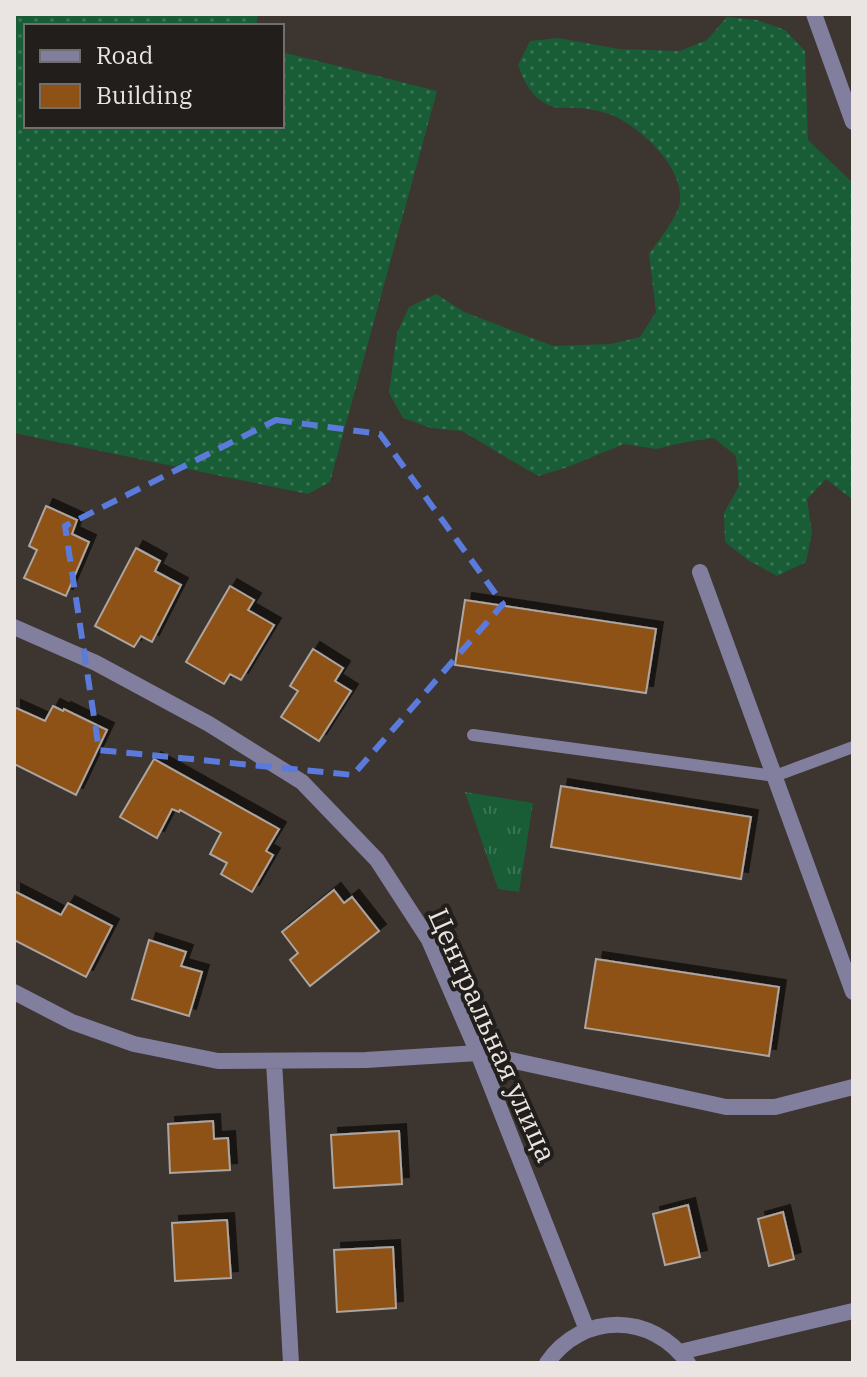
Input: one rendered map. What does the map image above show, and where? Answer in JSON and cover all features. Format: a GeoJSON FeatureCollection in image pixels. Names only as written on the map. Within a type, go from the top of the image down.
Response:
{"type":"FeatureCollection","features":[{"type":"Feature","properties":{"kind":"street"},"geometry":{"type":"LineString","coordinates":[[814,14],[853,122]]}},
{"type":"Feature","properties":{"kind":"street"},"geometry":{"type":"LineString","coordinates":[[700,572],[853,992]]}},
{"type":"Feature","properties":{"kind":"street","name":"Центральная улица"},"geometry":{"type":"LineString","coordinates":[[14,627],[96,663],[209,724],[302,782],[377,860],[429,940],[478,1053],[587,1330]]}},
{"type":"Feature","properties":{"kind":"street"},"geometry":{"type":"LineString","coordinates":[[14,992],[72,1022],[134,1044],[218,1061],[366,1060],[478,1053],[726,1107],[775,1107],[853,1087]]}},
{"type":"Feature","properties":{"kind":"street"},"geometry":{"type":"LineString","coordinates":[[274,1061],[291,1363]]}},
{"type":"Feature","properties":{"kind":"street"},"geometry":{"type":"LineString","coordinates":[[547,1363],[569,1339],[607,1325],[627,1325],[647,1330],[665,1339],[684,1358],[853,1311]]}},
{"type":"Feature","properties":{"kind":"lane"},"geometry":{"type":"LineString","coordinates":[[473,735],[775,776],[853,747]]}},
{"type":"Feature","properties":{"kind":"highlighted area"},"geometry":{"type":"Polygon","coordinates":[[[276,420],[380,434],[503,604],[353,775],[99,750],[65,526],[276,420]]]}},
{"type":"Feature","properties":{"kind":"green space"},"geometry":{"type":"Polygon","coordinates":[[[14,14],[258,14],[256,24],[24,24],[24,128],[284,128],[284,53],[437,91],[330,482],[308,494],[14,433],[14,14]]]}},
{"type":"Feature","properties":{"kind":"green space"},"geometry":{"type":"Polygon","coordinates":[[[727,17],[757,20],[785,30],[805,51],[808,140],[853,183],[853,500],[826,479],[807,499],[812,533],[806,562],[777,576],[748,560],[725,542],[724,513],[739,486],[736,456],[714,438],[656,449],[624,444],[538,476],[462,431],[431,428],[403,418],[389,393],[397,333],[409,307],[436,294],[464,312],[553,346],[611,344],[640,337],[656,312],[649,254],[679,208],[675,175],[658,150],[623,121],[594,110],[554,107],[538,99],[526,84],[518,65],[530,41],[558,38],[619,49],[680,51],[707,40],[727,17]]]}},
{"type":"Feature","properties":{"kind":"green space"},"geometry":{"type":"Polygon","coordinates":[[[465,792],[533,803],[519,892],[498,889],[465,792]]]}},
{"type":"Feature","properties":{"kind":"building"},"geometry":{"type":"Polygon","coordinates":[[[46,506],[77,520],[72,534],[89,542],[66,596],[24,578],[37,550],[29,546],[46,506]]]}},
{"type":"Feature","properties":{"kind":"building"},"geometry":{"type":"Polygon","coordinates":[[[136,548],[160,561],[155,571],[181,585],[152,642],[141,636],[134,647],[95,626],[136,548]]]}},
{"type":"Feature","properties":{"kind":"building"},"geometry":{"type":"Polygon","coordinates":[[[230,586],[254,600],[248,610],[274,625],[241,680],[230,674],[224,684],[186,662],[230,586]]]}},
{"type":"Feature","properties":{"kind":"building"},"geometry":{"type":"Polygon","coordinates":[[[465,600],[656,629],[646,693],[455,665],[465,600]]]}},
{"type":"Feature","properties":{"kind":"building"},"geometry":{"type":"Polygon","coordinates":[[[313,649],[343,668],[335,681],[351,691],[319,741],[281,717],[298,691],[290,686],[313,649]]]}},
{"type":"Feature","properties":{"kind":"building"},"geometry":{"type":"Polygon","coordinates":[[[53,706],[107,730],[76,795],[14,764],[14,707],[45,721],[53,706]]]}},
{"type":"Feature","properties":{"kind":"building"},"geometry":{"type":"Polygon","coordinates":[[[154,759],[279,829],[266,851],[273,855],[252,892],[221,874],[227,863],[210,854],[221,833],[180,810],[172,809],[157,838],[120,817],[154,759]]]}},
{"type":"Feature","properties":{"kind":"building"},"geometry":{"type":"Polygon","coordinates":[[[561,786],[751,817],[741,879],[551,847],[561,786]]]}},
{"type":"Feature","properties":{"kind":"building"},"geometry":{"type":"Polygon","coordinates":[[[334,890],[344,903],[352,897],[379,931],[310,986],[290,960],[298,953],[282,932],[334,890]]]}},
{"type":"Feature","properties":{"kind":"building"},"geometry":{"type":"Polygon","coordinates":[[[14,891],[61,915],[68,903],[112,926],[86,977],[14,940],[14,891]]]}},
{"type":"Feature","properties":{"kind":"building"},"geometry":{"type":"Polygon","coordinates":[[[149,940],[186,952],[181,966],[202,972],[189,1016],[132,999],[149,940]]]}},
{"type":"Feature","properties":{"kind":"building"},"geometry":{"type":"Polygon","coordinates":[[[596,959],[779,987],[769,1056],[585,1028],[596,959]]]}},
{"type":"Feature","properties":{"kind":"building"},"geometry":{"type":"Polygon","coordinates":[[[213,1121],[214,1139],[228,1138],[230,1170],[170,1173],[168,1124],[213,1121]]]}},
{"type":"Feature","properties":{"kind":"building"},"geometry":{"type":"Polygon","coordinates":[[[399,1131],[402,1184],[334,1188],[331,1135],[399,1131]]]}},
{"type":"Feature","properties":{"kind":"building"},"geometry":{"type":"Polygon","coordinates":[[[688,1205],[700,1257],[665,1265],[653,1214],[688,1205]]]}},
{"type":"Feature","properties":{"kind":"building"},"geometry":{"type":"Polygon","coordinates":[[[783,1212],[794,1259],[769,1266],[758,1219],[783,1212]]]}},
{"type":"Feature","properties":{"kind":"building"},"geometry":{"type":"Polygon","coordinates":[[[227,1220],[231,1278],[175,1281],[172,1223],[227,1220]]]}},
{"type":"Feature","properties":{"kind":"building"},"geometry":{"type":"Polygon","coordinates":[[[393,1247],[396,1308],[337,1312],[334,1250],[393,1247]]]}}]}
